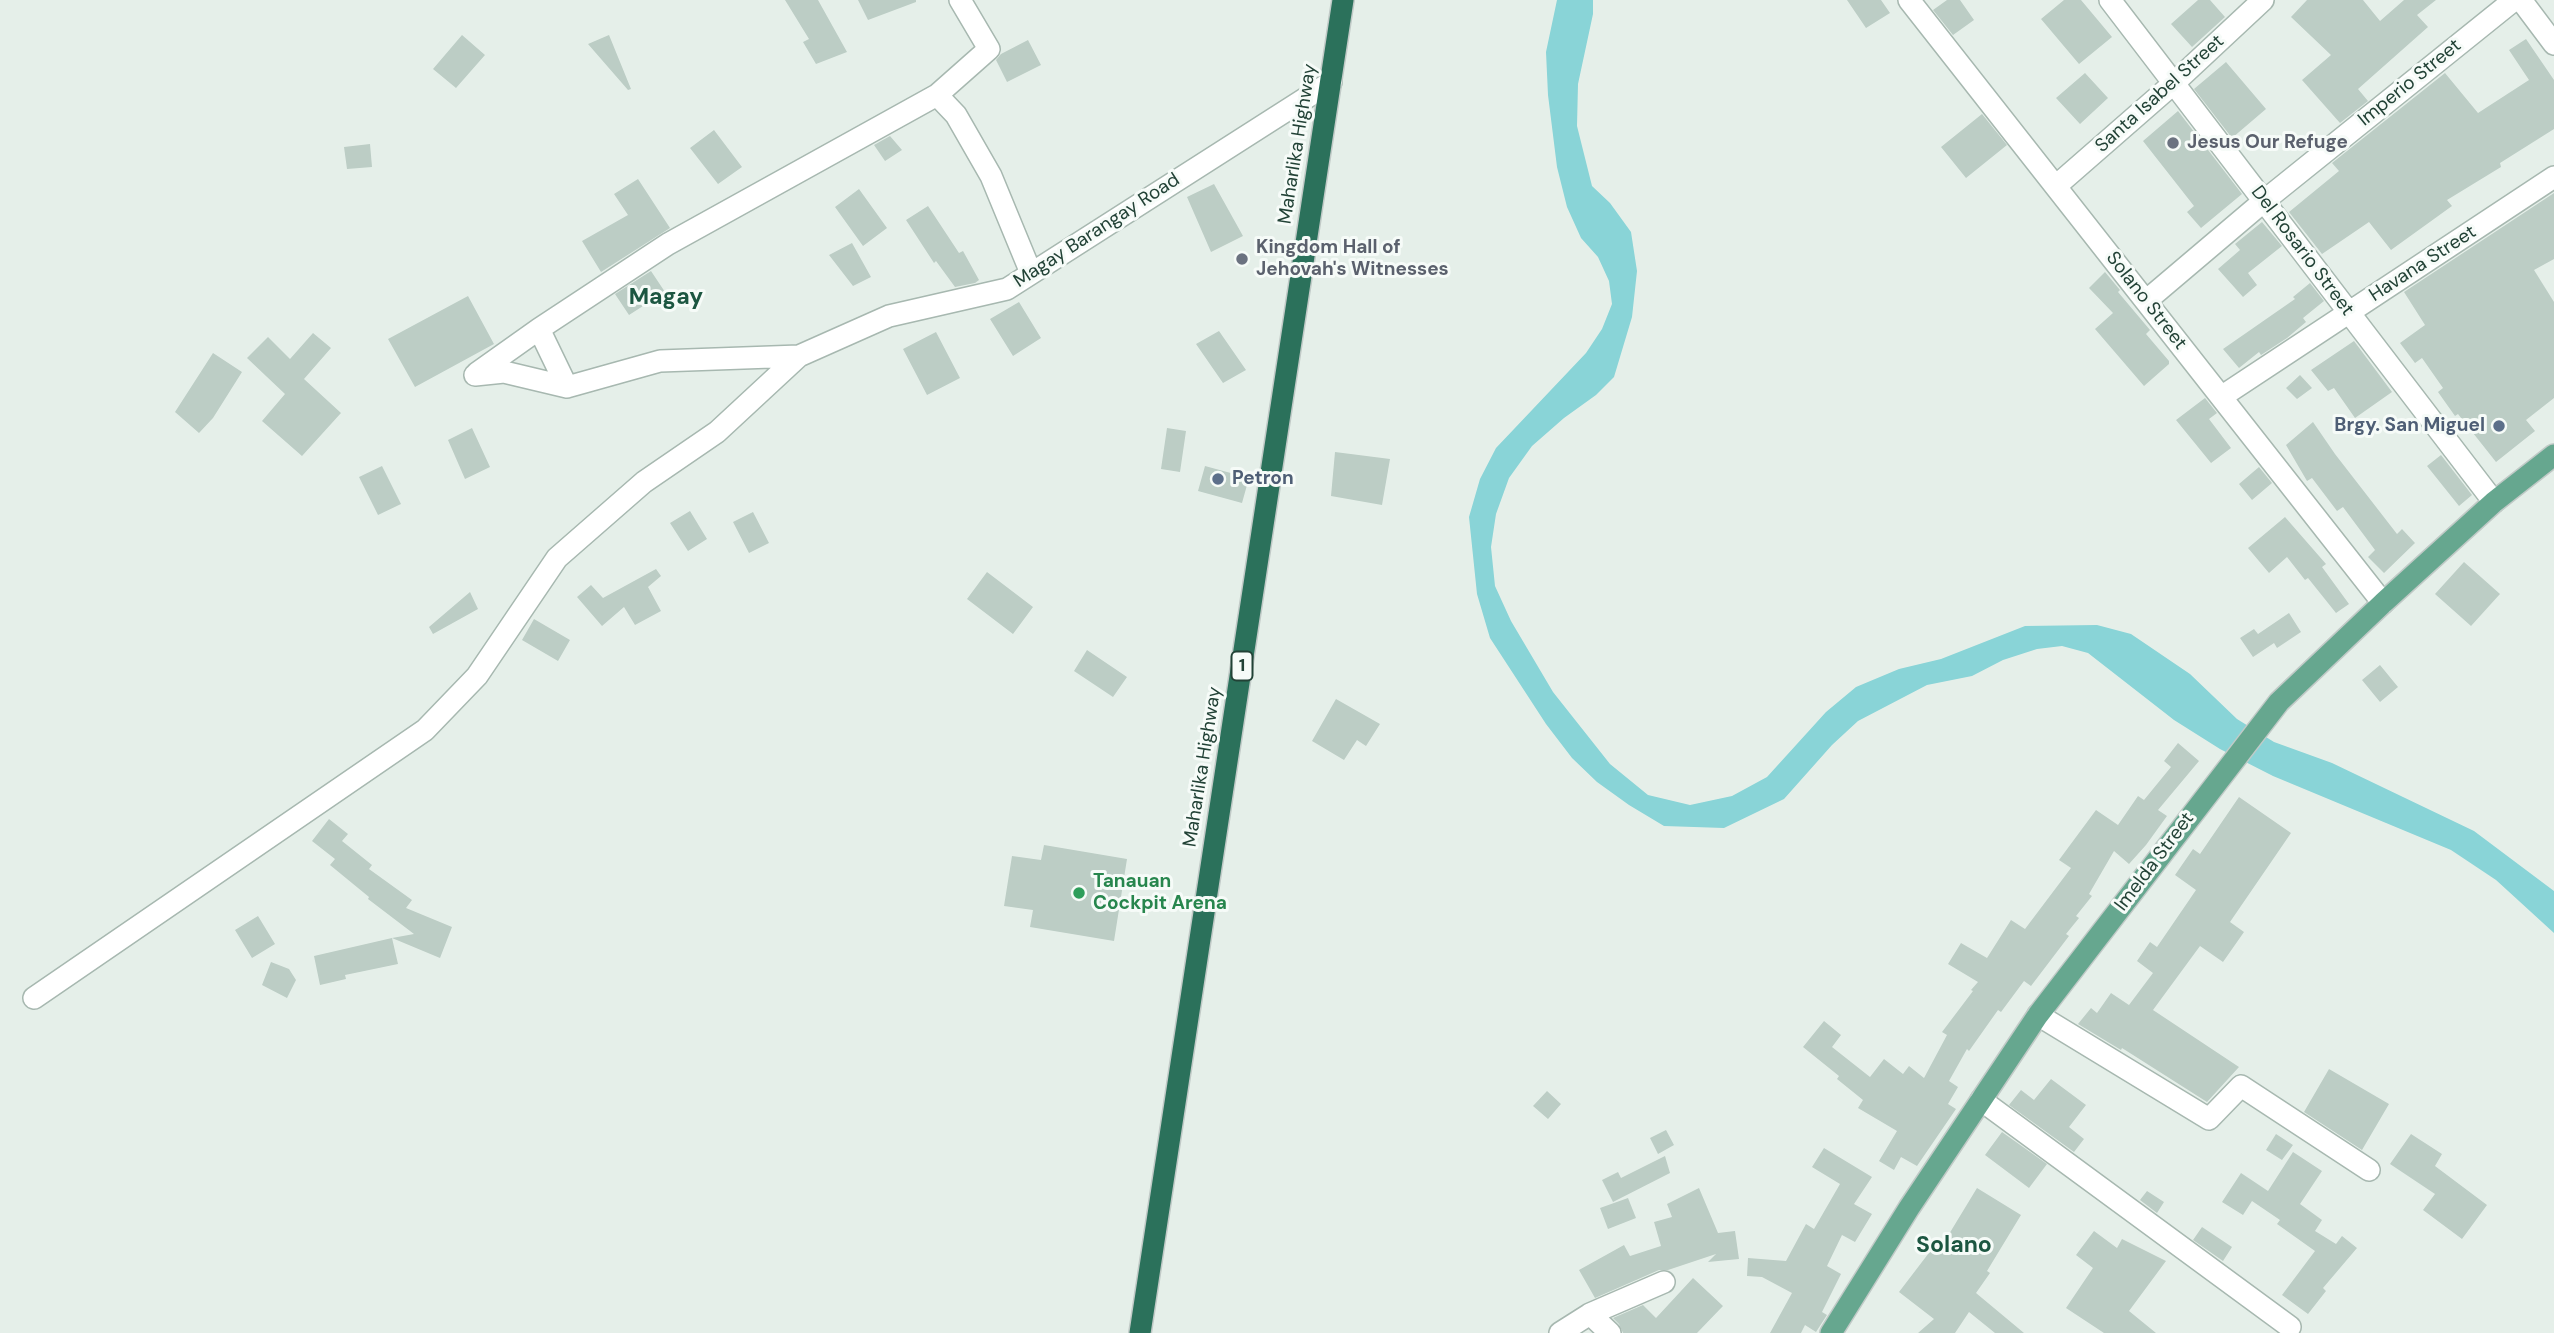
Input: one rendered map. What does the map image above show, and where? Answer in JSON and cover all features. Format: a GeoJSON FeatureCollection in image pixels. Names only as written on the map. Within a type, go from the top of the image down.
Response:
{"type":"FeatureCollection","features":[{"type":"Feature","properties":{"kind":"highway","name":"Maharlika Highway"},"geometry":{"type":"LineString","coordinates":[[1140,1333],[1343,0]]}},
{"type":"Feature","properties":{"kind":"main road","name":"Imelda Street"},"geometry":{"type":"LineString","coordinates":[[1830,1333],[1909,1208],[2038,1015],[2279,702],[2494,502],[2554,455]]}},
{"type":"Feature","properties":{"kind":"street"},"geometry":{"type":"LineString","coordinates":[[567,387],[539,329],[668,244],[937,95],[989,49],[960,0]]}},
{"type":"Feature","properties":{"kind":"street","name":"Solano Street"},"geometry":{"type":"LineString","coordinates":[[1909,0],[2383,603]]}},
{"type":"Feature","properties":{"kind":"street","name":"Del Rosario Street"},"geometry":{"type":"LineString","coordinates":[[2110,0],[2494,502]]}},
{"type":"Feature","properties":{"kind":"street","name":"Santa Isabel Street"},"geometry":{"type":"LineString","coordinates":[[2056,186],[2174,83],[2263,0]]}},
{"type":"Feature","properties":{"kind":"street","name":"Imperio Street"},"geometry":{"type":"LineString","coordinates":[[2146,301],[2264,201],[2514,0]]}},
{"type":"Feature","properties":{"kind":"street"},"geometry":{"type":"LineString","coordinates":[[2521,0],[2554,44]]}},
{"type":"Feature","properties":{"kind":"street","name":"Magay Barangay Road"},"geometry":{"type":"LineString","coordinates":[[539,329],[475,375],[504,372],[567,387],[660,361],[799,356],[889,316],[1007,289],[1331,82]]}},
{"type":"Feature","properties":{"kind":"street"},"geometry":{"type":"LineString","coordinates":[[937,95],[956,115],[991,176],[1031,273]]}},
{"type":"Feature","properties":{"kind":"street","name":"Havana Street"},"geometry":{"type":"LineString","coordinates":[[2221,397],[2554,177]]}},
{"type":"Feature","properties":{"kind":"street"},"geometry":{"type":"LineString","coordinates":[[34,998],[425,730],[477,676],[557,558],[644,482],[718,432],[799,356]]}},
{"type":"Feature","properties":{"kind":"street"},"geometry":{"type":"LineString","coordinates":[[2038,1015],[2209,1119],[2241,1086],[2369,1170]]}},
{"type":"Feature","properties":{"kind":"street"},"geometry":{"type":"LineString","coordinates":[[1981,1100],[2290,1327]]}},
{"type":"Feature","properties":{"kind":"street"},"geometry":{"type":"LineString","coordinates":[[1560,1333],[1590,1314],[1664,1282]]}},
{"type":"Feature","properties":{"kind":"street"},"geometry":{"type":"LineString","coordinates":[[1590,1314],[1610,1333]]}},
{"type":"Feature","properties":{"kind":"water"},"geometry":{"type":"Polygon","coordinates":[[[1557,0],[1593,0],[1593,14],[1578,84],[1577,126],[1592,186],[1610,203],[1631,232],[1637,271],[1632,317],[1614,377],[1596,395],[1532,446],[1509,478],[1496,514],[1491,547],[1495,586],[1511,621],[1553,692],[1610,764],[1648,795],[1690,805],[1732,796],[1767,777],[1826,712],[1856,687],[1899,669],[1941,659],[2025,626],[2097,625],[2131,634],[2190,674],[2237,719],[2274,742],[2332,763],[2474,831],[2554,891],[2554,933],[2496,880],[2451,850],[2273,776],[2220,749],[2174,720],[2088,653],[2062,646],[2037,649],[2003,660],[1972,676],[1927,685],[1858,721],[1832,745],[1784,799],[1724,828],[1664,826],[1597,782],[1572,758],[1546,724],[1490,638],[1477,594],[1469,517],[1480,479],[1496,448],[1586,353],[1602,329],[1612,304],[1609,281],[1598,257],[1581,238],[1567,207],[1557,167],[1548,95],[1546,52],[1557,0]]]}},
{"type":"Feature","properties":{"kind":"building"},"geometry":{"type":"Polygon","coordinates":[[[785,0],[818,0],[847,52],[816,64],[803,42],[809,39],[785,0]]]}},
{"type":"Feature","properties":{"kind":"building"},"geometry":{"type":"Polygon","coordinates":[[[858,0],[916,0],[916,2],[868,20],[858,0]]]}},
{"type":"Feature","properties":{"kind":"building"},"geometry":{"type":"Polygon","coordinates":[[[1847,0],[1881,0],[1890,13],[1866,28],[1847,0]]]}},
{"type":"Feature","properties":{"kind":"building"},"geometry":{"type":"Polygon","coordinates":[[[1947,0],[1960,0],[1974,20],[1953,35],[1933,10],[1947,0]]]}},
{"type":"Feature","properties":{"kind":"building"},"geometry":{"type":"Polygon","coordinates":[[[2064,0],[2081,0],[2112,37],[2079,64],[2041,19],[2064,0]]]}},
{"type":"Feature","properties":{"kind":"building"},"geometry":{"type":"Polygon","coordinates":[[[2198,0],[2210,0],[2225,17],[2192,47],[2171,24],[2198,0]]]}},
{"type":"Feature","properties":{"kind":"building"},"geometry":{"type":"Polygon","coordinates":[[[2307,0],[2363,0],[2380,21],[2404,0],[2436,0],[2417,15],[2428,27],[2358,89],[2368,101],[2340,123],[2302,80],[2331,55],[2291,17],[2307,0]]]}},
{"type":"Feature","properties":{"kind":"building"},"geometry":{"type":"Polygon","coordinates":[[[462,35],[485,55],[456,88],[433,69],[462,35]]]}},
{"type":"Feature","properties":{"kind":"building"},"geometry":{"type":"Polygon","coordinates":[[[609,35],[631,89],[628,90],[588,44],[609,35]]]}},
{"type":"Feature","properties":{"kind":"building"},"geometry":{"type":"Polygon","coordinates":[[[2526,39],[2554,80],[2554,129],[2500,163],[2501,167],[2447,200],[2452,206],[2391,250],[2369,222],[2322,254],[2289,212],[2339,171],[2332,163],[2445,73],[2478,113],[2529,80],[2509,50],[2526,39]]]}},
{"type":"Feature","properties":{"kind":"building"},"geometry":{"type":"Polygon","coordinates":[[[1028,40],[1041,65],[1007,82],[996,60],[1001,54],[1028,40]]]}},
{"type":"Feature","properties":{"kind":"building"},"geometry":{"type":"Polygon","coordinates":[[[2226,62],[2266,109],[2232,138],[2194,89],[2226,62]]]}},
{"type":"Feature","properties":{"kind":"building"},"geometry":{"type":"Polygon","coordinates":[[[2085,73],[2108,98],[2080,124],[2056,98],[2085,73]]]}},
{"type":"Feature","properties":{"kind":"building"},"geometry":{"type":"Polygon","coordinates":[[[2178,111],[2242,194],[2201,228],[2187,212],[2194,206],[2143,141],[2178,111]]]}},
{"type":"Feature","properties":{"kind":"building"},"geometry":{"type":"Polygon","coordinates":[[[1982,114],[2007,145],[1966,178],[1941,147],[1982,114]]]}},
{"type":"Feature","properties":{"kind":"building"},"geometry":{"type":"Polygon","coordinates":[[[714,130],[742,167],[718,184],[690,148],[714,130]]]}},
{"type":"Feature","properties":{"kind":"building"},"geometry":{"type":"Polygon","coordinates":[[[890,136],[902,150],[885,161],[874,145],[890,136]]]}},
{"type":"Feature","properties":{"kind":"building"},"geometry":{"type":"Polygon","coordinates":[[[370,144],[372,167],[347,169],[344,147],[370,144]]]}},
{"type":"Feature","properties":{"kind":"building"},"geometry":{"type":"Polygon","coordinates":[[[638,179],[670,228],[601,272],[582,241],[628,215],[614,194],[638,179]]]}},
{"type":"Feature","properties":{"kind":"building"},"geometry":{"type":"Polygon","coordinates":[[[1214,184],[1243,236],[1211,252],[1187,197],[1214,184]]]}},
{"type":"Feature","properties":{"kind":"building"},"geometry":{"type":"Polygon","coordinates":[[[859,189],[887,228],[863,246],[835,207],[859,189]]]}},
{"type":"Feature","properties":{"kind":"building"},"geometry":{"type":"Polygon","coordinates":[[[2554,193],[2554,259],[2534,270],[2554,302],[2554,398],[2526,420],[2535,431],[2496,462],[2458,414],[2455,416],[2438,392],[2443,388],[2422,358],[2415,363],[2400,343],[2425,325],[2404,292],[2554,193]]]}},
{"type":"Feature","properties":{"kind":"building"},"geometry":{"type":"Polygon","coordinates":[[[928,206],[959,253],[963,251],[979,280],[975,283],[955,287],[936,261],[934,263],[906,220],[928,206]]]}},
{"type":"Feature","properties":{"kind":"building"},"geometry":{"type":"Polygon","coordinates":[[[2262,222],[2282,246],[2248,273],[2257,285],[2243,297],[2218,269],[2240,250],[2235,244],[2262,222]]]}},
{"type":"Feature","properties":{"kind":"building"},"geometry":{"type":"Polygon","coordinates":[[[852,243],[871,277],[853,286],[829,255],[852,243]]]}},
{"type":"Feature","properties":{"kind":"building"},"geometry":{"type":"Polygon","coordinates":[[[651,271],[665,292],[629,315],[615,294],[651,271]]]}},
{"type":"Feature","properties":{"kind":"building"},"geometry":{"type":"Polygon","coordinates":[[[2105,272],[2150,330],[2146,334],[2169,361],[2169,364],[2144,386],[2095,329],[2113,313],[2089,288],[2105,272]]]}},
{"type":"Feature","properties":{"kind":"building"},"geometry":{"type":"Polygon","coordinates":[[[2310,283],[2324,301],[2303,318],[2306,322],[2287,338],[2261,355],[2259,352],[2239,368],[2223,349],[2295,299],[2293,297],[2310,283]]]}},
{"type":"Feature","properties":{"kind":"building"},"geometry":{"type":"Polygon","coordinates":[[[468,296],[494,344],[415,387],[388,339],[468,296]]]}},
{"type":"Feature","properties":{"kind":"building"},"geometry":{"type":"Polygon","coordinates":[[[1019,302],[1041,338],[1013,356],[990,319],[1019,302]]]}},
{"type":"Feature","properties":{"kind":"building"},"geometry":{"type":"Polygon","coordinates":[[[1219,331],[1246,370],[1223,383],[1196,344],[1219,331]]]}},
{"type":"Feature","properties":{"kind":"building"},"geometry":{"type":"Polygon","coordinates":[[[936,332],[960,378],[927,395],[903,349],[936,332]]]}},
{"type":"Feature","properties":{"kind":"building"},"geometry":{"type":"Polygon","coordinates":[[[313,333],[331,348],[304,379],[341,413],[302,456],[262,421],[285,394],[247,358],[268,337],[290,359],[313,333]]]}},
{"type":"Feature","properties":{"kind":"building"},"geometry":{"type":"Polygon","coordinates":[[[2354,341],[2392,392],[2355,418],[2334,388],[2328,391],[2311,370],[2354,341]]]}},
{"type":"Feature","properties":{"kind":"building"},"geometry":{"type":"Polygon","coordinates":[[[213,353],[242,372],[213,418],[199,433],[175,412],[213,353]]]}},
{"type":"Feature","properties":{"kind":"building"},"geometry":{"type":"Polygon","coordinates":[[[2300,375],[2312,388],[2297,399],[2286,388],[2300,375]]]}},
{"type":"Feature","properties":{"kind":"building"},"geometry":{"type":"Polygon","coordinates":[[[2205,398],[2217,413],[2209,419],[2231,448],[2211,463],[2176,420],[2205,398]]]}},
{"type":"Feature","properties":{"kind":"building"},"geometry":{"type":"Polygon","coordinates":[[[2313,422],[2397,534],[2402,529],[2415,543],[2384,573],[2368,557],[2375,550],[2343,507],[2337,511],[2312,478],[2307,481],[2286,445],[2313,422]]]}},
{"type":"Feature","properties":{"kind":"building"},"geometry":{"type":"Polygon","coordinates":[[[472,428],[490,467],[465,479],[448,440],[472,428]]]}},
{"type":"Feature","properties":{"kind":"building"},"geometry":{"type":"Polygon","coordinates":[[[1167,428],[1186,431],[1180,472],[1161,469],[1167,428]]]}},
{"type":"Feature","properties":{"kind":"building"},"geometry":{"type":"Polygon","coordinates":[[[1335,452],[1390,459],[1382,505],[1331,496],[1335,452]]]}},
{"type":"Feature","properties":{"kind":"building"},"geometry":{"type":"Polygon","coordinates":[[[2441,455],[2472,495],[2459,506],[2427,466],[2441,455]]]}},
{"type":"Feature","properties":{"kind":"building"},"geometry":{"type":"Polygon","coordinates":[[[382,466],[401,504],[378,515],[359,477],[382,466]]]}},
{"type":"Feature","properties":{"kind":"building"},"geometry":{"type":"Polygon","coordinates":[[[1205,466],[1249,478],[1242,503],[1198,491],[1205,466]]]}},
{"type":"Feature","properties":{"kind":"building"},"geometry":{"type":"Polygon","coordinates":[[[2259,467],[2272,483],[2252,500],[2239,484],[2259,467]]]}},
{"type":"Feature","properties":{"kind":"building"},"geometry":{"type":"Polygon","coordinates":[[[690,511],[707,539],[688,551],[670,523],[690,511]]]}},
{"type":"Feature","properties":{"kind":"building"},"geometry":{"type":"Polygon","coordinates":[[[753,512],[769,543],[749,553],[733,522],[753,512]]]}},
{"type":"Feature","properties":{"kind":"building"},"geometry":{"type":"Polygon","coordinates":[[[2285,517],[2326,564],[2322,567],[2349,604],[2336,613],[2287,557],[2269,573],[2248,548],[2285,517]]]}},
{"type":"Feature","properties":{"kind":"building"},"geometry":{"type":"Polygon","coordinates":[[[2464,562],[2500,594],[2471,626],[2435,594],[2464,562]]]}},
{"type":"Feature","properties":{"kind":"building"},"geometry":{"type":"Polygon","coordinates":[[[656,569],[661,576],[648,587],[661,611],[635,625],[624,607],[602,626],[577,597],[591,585],[603,598],[656,569]]]}},
{"type":"Feature","properties":{"kind":"building"},"geometry":{"type":"Polygon","coordinates":[[[987,572],[1033,607],[1013,634],[967,599],[987,572]]]}},
{"type":"Feature","properties":{"kind":"building"},"geometry":{"type":"Polygon","coordinates":[[[470,592],[478,609],[433,634],[429,627],[470,592]]]}},
{"type":"Feature","properties":{"kind":"building"},"geometry":{"type":"Polygon","coordinates":[[[2289,613],[2301,632],[2277,648],[2274,643],[2253,657],[2240,638],[2254,629],[2258,634],[2289,613]]]}},
{"type":"Feature","properties":{"kind":"building"},"geometry":{"type":"Polygon","coordinates":[[[534,619],[570,640],[558,661],[522,640],[534,619]]]}},
{"type":"Feature","properties":{"kind":"building"},"geometry":{"type":"Polygon","coordinates":[[[1087,650],[1127,677],[1113,697],[1074,671],[1087,650]]]}},
{"type":"Feature","properties":{"kind":"building"},"geometry":{"type":"Polygon","coordinates":[[[2380,665],[2398,687],[2380,702],[2362,680],[2380,665]]]}},
{"type":"Feature","properties":{"kind":"building"},"geometry":{"type":"Polygon","coordinates":[[[1336,699],[1380,724],[1366,746],[1357,740],[1344,760],[1312,741],[1336,699]]]}},
{"type":"Feature","properties":{"kind":"building"},"geometry":{"type":"Polygon","coordinates":[[[2178,743],[2199,761],[2158,810],[2167,816],[2129,864],[2114,851],[2089,894],[2092,896],[2066,934],[2069,936],[2031,986],[2024,981],[2001,1012],[1998,1010],[1969,1051],[1967,1049],[1949,1081],[1958,1087],[1948,1104],[1956,1109],[1917,1166],[1901,1157],[1894,1170],[1879,1161],[1897,1131],[1858,1108],[1863,1100],[1803,1047],[1824,1021],[1841,1035],[1832,1047],[1870,1077],[1884,1059],[1903,1074],[1909,1066],[1924,1078],[1947,1035],[1942,1032],[1978,982],[1948,964],[1961,943],[1987,958],[2011,920],[2025,929],[2071,868],[2059,860],[2096,810],[2118,825],[2138,796],[2144,800],[2171,767],[2164,761],[2178,743]]]}},
{"type":"Feature","properties":{"kind":"building"},"geometry":{"type":"Polygon","coordinates":[[[2239,797],[2291,833],[2230,922],[2244,932],[2223,962],[2200,946],[2153,1010],[2239,1067],[2207,1102],[2122,1048],[2121,1050],[2078,1024],[2091,1008],[2097,1013],[2111,993],[2129,1005],[2153,973],[2137,961],[2150,942],[2157,947],[2196,890],[2175,875],[2193,849],[2200,854],[2239,797]]]}},
{"type":"Feature","properties":{"kind":"building"},"geometry":{"type":"Polygon","coordinates":[[[329,819],[348,834],[342,841],[372,865],[369,869],[412,900],[406,908],[452,927],[440,958],[392,938],[414,934],[368,899],[369,897],[330,865],[335,859],[312,841],[329,819]]]}},
{"type":"Feature","properties":{"kind":"building","name":"Tanauan Cockpit Arena"},"geometry":{"type":"Polygon","coordinates":[[[1044,845],[1127,859],[1114,941],[1030,927],[1033,910],[1004,906],[1012,856],[1041,860],[1044,845]]]}},
{"type":"Feature","properties":{"kind":"building"},"geometry":{"type":"Polygon","coordinates":[[[258,916],[275,944],[252,958],[235,930],[258,916]]]}},
{"type":"Feature","properties":{"kind":"building"},"geometry":{"type":"Polygon","coordinates":[[[392,938],[398,964],[345,975],[346,979],[320,985],[314,956],[392,938]]]}},
{"type":"Feature","properties":{"kind":"building"},"geometry":{"type":"Polygon","coordinates":[[[271,962],[289,969],[296,980],[287,998],[262,985],[271,962]]]}},
{"type":"Feature","properties":{"kind":"building"},"geometry":{"type":"Polygon","coordinates":[[[2329,1069],[2389,1104],[2362,1150],[2304,1112],[2329,1069]]]}},
{"type":"Feature","properties":{"kind":"building"},"geometry":{"type":"Polygon","coordinates":[[[2051,1079],[2086,1105],[2069,1127],[2084,1139],[2074,1152],[2009,1105],[2021,1090],[2034,1100],[2051,1079]]]}},
{"type":"Feature","properties":{"kind":"building"},"geometry":{"type":"Polygon","coordinates":[[[1547,1091],[1561,1104],[1548,1119],[1533,1106],[1547,1091]]]}},
{"type":"Feature","properties":{"kind":"building"},"geometry":{"type":"Polygon","coordinates":[[[1666,1130],[1674,1145],[1658,1154],[1650,1138],[1666,1130]]]}},
{"type":"Feature","properties":{"kind":"building"},"geometry":{"type":"Polygon","coordinates":[[[2002,1132],[2047,1164],[2029,1188],[1985,1155],[2002,1132]]]}},
{"type":"Feature","properties":{"kind":"building"},"geometry":{"type":"Polygon","coordinates":[[[2276,1134],[2293,1145],[2282,1160],[2266,1150],[2276,1134]]]}},
{"type":"Feature","properties":{"kind":"building"},"geometry":{"type":"Polygon","coordinates":[[[2411,1134],[2442,1154],[2435,1166],[2487,1205],[2462,1239],[2423,1210],[2435,1194],[2390,1164],[2411,1134]]]}},
{"type":"Feature","properties":{"kind":"building"},"geometry":{"type":"Polygon","coordinates":[[[1824,1148],[1872,1177],[1854,1204],[1872,1214],[1855,1242],[1842,1235],[1827,1266],[1841,1274],[1822,1312],[1827,1315],[1816,1332],[1805,1325],[1801,1333],[1770,1333],[1792,1293],[1762,1277],[1747,1276],[1748,1258],[1786,1261],[1806,1224],[1814,1229],[1840,1184],[1812,1167],[1824,1148]]]}},
{"type":"Feature","properties":{"kind":"building"},"geometry":{"type":"Polygon","coordinates":[[[2293,1152],[2322,1171],[2300,1204],[2322,1220],[2315,1231],[2336,1244],[2342,1236],[2357,1248],[2323,1288],[2326,1291],[2308,1314],[2282,1295],[2315,1251],[2277,1224],[2280,1220],[2252,1201],[2243,1215],[2222,1202],[2241,1173],[2268,1191],[2293,1152]]]}},
{"type":"Feature","properties":{"kind":"building"},"geometry":{"type":"Polygon","coordinates":[[[1665,1156],[1670,1173],[1613,1202],[1602,1180],[1618,1172],[1621,1178],[1665,1156]]]}},
{"type":"Feature","properties":{"kind":"building"},"geometry":{"type":"Polygon","coordinates":[[[1699,1188],[1718,1233],[1735,1231],[1739,1259],[1708,1262],[1716,1254],[1668,1270],[1659,1270],[1595,1298],[1579,1270],[1624,1245],[1630,1256],[1661,1246],[1654,1222],[1672,1217],[1667,1204],[1699,1188]]]}},
{"type":"Feature","properties":{"kind":"building"},"geometry":{"type":"Polygon","coordinates":[[[1977,1188],[2021,1215],[1987,1271],[1990,1273],[1976,1293],[2024,1333],[1995,1333],[1969,1312],[1955,1333],[1918,1333],[1934,1319],[1899,1292],[1938,1241],[1943,1244],[1977,1188]]]}},
{"type":"Feature","properties":{"kind":"building"},"geometry":{"type":"Polygon","coordinates":[[[2147,1191],[2164,1202],[2157,1213],[2140,1200],[2147,1191]]]}},
{"type":"Feature","properties":{"kind":"building"},"geometry":{"type":"Polygon","coordinates":[[[1628,1198],[1636,1218],[1608,1229],[1600,1208],[1628,1198]]]}},
{"type":"Feature","properties":{"kind":"building"},"geometry":{"type":"Polygon","coordinates":[[[2202,1227],[2232,1247],[2223,1261],[2193,1240],[2202,1227]]]}},
{"type":"Feature","properties":{"kind":"building"},"geometry":{"type":"Polygon","coordinates":[[[2094,1231],[2117,1248],[2122,1239],[2166,1261],[2129,1311],[2156,1333],[2104,1333],[2066,1308],[2093,1268],[2076,1255],[2094,1231]]]}},
{"type":"Feature","properties":{"kind":"building"},"geometry":{"type":"Polygon","coordinates":[[[1693,1278],[1723,1306],[1697,1333],[1623,1333],[1613,1318],[1643,1305],[1656,1318],[1693,1278]]]}},
{"type":"Feature","properties":{"kind":"place","name":"Jesus Our Refuge"},"geometry":{"type":"Point","coordinates":[2173,143]}},
{"type":"Feature","properties":{"kind":"place","name":"Kingdom Hall of Jehovah's Witnesses"},"geometry":{"type":"Point","coordinates":[1242,259]}},
{"type":"Feature","properties":{"kind":"place","name":"Brgy. San Miguel"},"geometry":{"type":"Point","coordinates":[2499,426]}},
{"type":"Feature","properties":{"kind":"place","name":"Petron"},"geometry":{"type":"Point","coordinates":[1218,479]}},
{"type":"Feature","properties":{"kind":"place","name":"Tanauan Cockpit Arena"},"geometry":{"type":"Point","coordinates":[1079,893]}},
{"type":"Feature","properties":{"kind":"district","name":"Magay"},"geometry":{"type":"Point","coordinates":[666,298]}},
{"type":"Feature","properties":{"kind":"district","name":"Solano"},"geometry":{"type":"Point","coordinates":[1954,1246]}}]}
